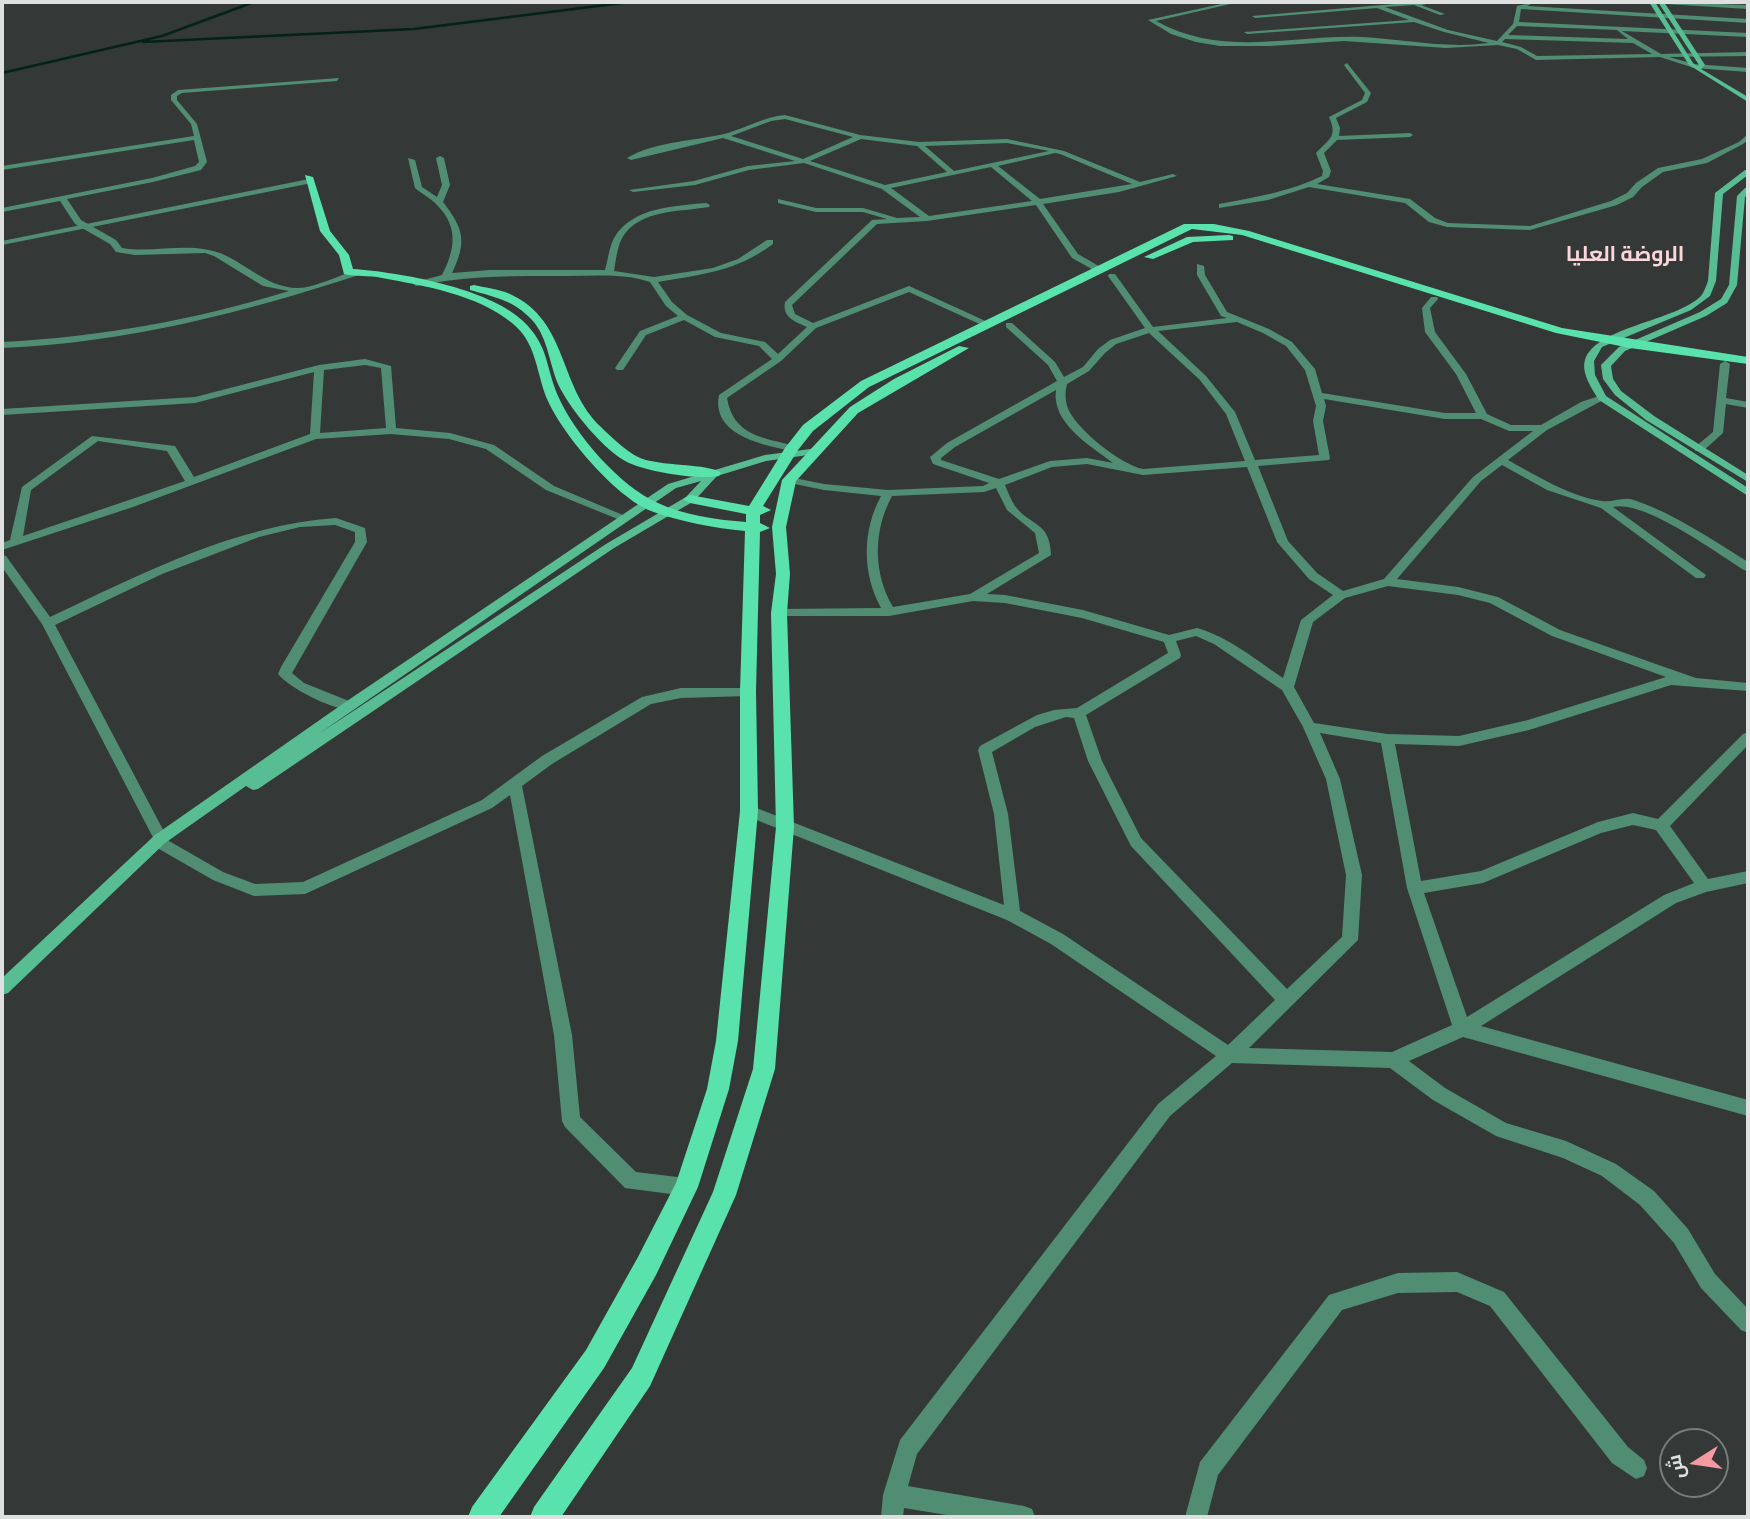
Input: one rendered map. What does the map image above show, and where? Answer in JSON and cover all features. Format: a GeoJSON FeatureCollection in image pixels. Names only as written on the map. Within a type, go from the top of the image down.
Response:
{"type":"FeatureCollection","features":[{"type":"Feature","properties":{"kind":"main road"},"geometry":{"type":"LineString","coordinates":[[1652,2],[1669,32],[1697,69],[1739,94]]}},
{"type":"Feature","properties":{"kind":"main road"},"geometry":{"type":"LineString","coordinates":[[1664,2],[1702,65],[1697,69]]}},
{"type":"Feature","properties":{"kind":"main road"},"geometry":{"type":"LineString","coordinates":[[1748,172],[1719,193],[1713,281],[1706,296],[1688,308],[1603,343],[1589,361],[1590,375],[1602,398],[1748,493]]}},
{"type":"Feature","properties":{"kind":"main road"},"geometry":{"type":"LineString","coordinates":[[308,179],[325,232],[344,255],[348,272],[379,274],[461,293],[490,304],[517,321],[536,342],[552,396],[576,438],[614,478],[646,503],[668,511],[754,529],[779,527]]}},
{"type":"Feature","properties":{"kind":"main road"},"geometry":{"type":"LineString","coordinates":[[1748,190],[1741,196],[1733,285],[1724,301],[1703,314],[1622,349],[1606,365],[1608,379],[1618,393],[1748,479]]}},
{"type":"Feature","properties":{"kind":"main road"},"geometry":{"type":"LineString","coordinates":[[544,1517],[641,1377],[724,1195],[764,1069],[785,827],[779,613],[783,574],[779,527],[781,509],[789,480],[854,410],[898,382],[1105,273],[1184,227],[1215,226],[1622,349],[1748,368]]}},
{"type":"Feature","properties":{"kind":"main road"},"geometry":{"type":"LineString","coordinates":[[482,1517],[594,1359],[647,1266],[686,1187],[719,1089],[727,1041],[749,811],[748,691],[753,511],[790,451],[808,428],[865,384],[987,324],[1191,239],[1224,237],[1246,241],[1567,339],[1636,343],[1748,361]]}},
{"type":"Feature","properties":{"kind":"main road"},"geometry":{"type":"LineString","coordinates":[[418,283],[440,282],[506,296],[532,313],[548,333],[565,385],[594,428],[633,460],[672,470],[714,472]]}},
{"type":"Feature","properties":{"kind":"main road"},"geometry":{"type":"LineString","coordinates":[[2,988],[162,842],[349,706],[646,503],[672,486],[714,472],[790,451],[818,451]]}},
{"type":"Feature","properties":{"kind":"main road"},"geometry":{"type":"LineString","coordinates":[[162,842],[610,546],[690,499],[714,472]]}},
{"type":"Feature","properties":{"kind":"main road"},"geometry":{"type":"LineString","coordinates":[[690,499],[753,511],[781,509]]}},
{"type":"Feature","properties":{"kind":"street"},"geometry":{"type":"LineString","coordinates":[[1236,2],[1151,20],[1164,29],[1217,44],[1343,39],[1393,40],[1461,47],[1498,43],[1516,24],[1519,7]]}},
{"type":"Feature","properties":{"kind":"street"},"geometry":{"type":"LineString","coordinates":[[1255,16],[1435,2]]}},
{"type":"Feature","properties":{"kind":"street"},"geometry":{"type":"LineString","coordinates":[[1519,7],[1532,2]]}},
{"type":"Feature","properties":{"kind":"street"},"geometry":{"type":"LineString","coordinates":[[1568,2],[1668,62],[1697,69],[1748,69]]}},
{"type":"Feature","properties":{"kind":"street"},"geometry":{"type":"LineString","coordinates":[[1664,2],[1748,7]]}},
{"type":"Feature","properties":{"kind":"street"},"geometry":{"type":"LineString","coordinates":[[1415,4],[1442,14]]}},
{"type":"Feature","properties":{"kind":"street"},"geometry":{"type":"LineString","coordinates":[[1380,7],[1413,21],[1519,48],[1536,58],[1748,54]]}},
{"type":"Feature","properties":{"kind":"street"},"geometry":{"type":"LineString","coordinates":[[1519,7],[1748,21]]}},
{"type":"Feature","properties":{"kind":"street"},"geometry":{"type":"LineString","coordinates":[[1247,32],[1413,21]]}},
{"type":"Feature","properties":{"kind":"street"},"geometry":{"type":"LineString","coordinates":[[1516,24],[1748,35]]}},
{"type":"Feature","properties":{"kind":"street"},"geometry":{"type":"LineString","coordinates":[[1562,28],[1566,39],[1577,45]]}},
{"type":"Feature","properties":{"kind":"street"},"geometry":{"type":"LineString","coordinates":[[1504,37],[1633,41]]}},
{"type":"Feature","properties":{"kind":"street"},"geometry":{"type":"LineString","coordinates":[[1587,51],[1598,58]]}},
{"type":"Feature","properties":{"kind":"street"},"geometry":{"type":"LineString","coordinates":[[1335,138],[1337,128],[1332,117],[1365,101],[1368,93],[1348,65]]}},
{"type":"Feature","properties":{"kind":"street"},"geometry":{"type":"LineString","coordinates":[[2,210],[174,176],[198,168],[203,162],[194,124],[174,100],[174,95],[180,91],[337,79]]}},
{"type":"Feature","properties":{"kind":"street"},"geometry":{"type":"LineString","coordinates":[[1739,94],[1748,97]]}},
{"type":"Feature","properties":{"kind":"street"},"geometry":{"type":"LineString","coordinates":[[631,158],[671,146],[724,136],[775,117],[785,117],[860,137],[919,144],[1007,141],[1062,152],[1137,184]]}},
{"type":"Feature","properties":{"kind":"street"},"geometry":{"type":"LineString","coordinates":[[1222,206],[1268,198],[1325,177],[1326,171],[1320,158],[1321,149],[1335,138],[1410,135]]}},
{"type":"Feature","properties":{"kind":"street"},"geometry":{"type":"LineString","coordinates":[[724,136],[885,187],[927,219]]}},
{"type":"Feature","properties":{"kind":"street"},"geometry":{"type":"LineString","coordinates":[[1308,185],[1407,201],[1432,220],[1447,225],[1530,228],[1614,203],[1630,195],[1639,185],[1661,170],[1704,161],[1741,143],[1748,136]]}},
{"type":"Feature","properties":{"kind":"street"},"geometry":{"type":"LineString","coordinates":[[633,190],[695,183],[748,168],[801,162],[860,137]]}},
{"type":"Feature","properties":{"kind":"street"},"geometry":{"type":"LineString","coordinates":[[2,168],[197,138]]}},
{"type":"Feature","properties":{"kind":"street"},"geometry":{"type":"LineString","coordinates":[[919,144],[953,174]]}},
{"type":"Feature","properties":{"kind":"street"},"geometry":{"type":"LineString","coordinates":[[885,187],[1062,152]]}},
{"type":"Feature","properties":{"kind":"street"},"geometry":{"type":"LineString","coordinates":[[439,202],[446,185],[440,158]]}},
{"type":"Feature","properties":{"kind":"street"},"geometry":{"type":"LineString","coordinates":[[411,160],[419,188],[439,202],[460,235],[460,248],[446,276]]}},
{"type":"Feature","properties":{"kind":"street"},"geometry":{"type":"LineString","coordinates":[[994,166],[1038,202],[1075,256],[1105,273],[1152,331],[1203,378],[1231,414],[1283,542],[1313,576],[1340,595]]}},
{"type":"Feature","properties":{"kind":"street"},"geometry":{"type":"LineString","coordinates":[[813,326],[793,318],[788,311],[788,304],[875,222],[927,219],[1038,202],[1172,176]]}},
{"type":"Feature","properties":{"kind":"street"},"geometry":{"type":"LineString","coordinates":[[2,240],[78,222],[308,179]]}},
{"type":"Feature","properties":{"kind":"street"},"geometry":{"type":"LineString","coordinates":[[2,240],[89,226],[308,179]]}},
{"type":"Feature","properties":{"kind":"street"},"geometry":{"type":"LineString","coordinates":[[63,199],[78,222],[113,242],[119,250],[135,253],[205,251],[217,254],[266,284],[302,291]]}},
{"type":"Feature","properties":{"kind":"street"},"geometry":{"type":"LineString","coordinates":[[781,201],[816,210],[863,210],[898,219]]}},
{"type":"Feature","properties":{"kind":"street"},"geometry":{"type":"LineString","coordinates":[[609,273],[619,236],[631,224],[648,215],[706,205]]}},
{"type":"Feature","properties":{"kind":"street"},"geometry":{"type":"LineString","coordinates":[[418,283],[446,276],[490,273],[609,273],[653,280],[725,269],[752,257],[770,243]]}},
{"type":"Feature","properties":{"kind":"street"},"geometry":{"type":"LineString","coordinates":[[789,480],[888,494],[984,489],[1050,464],[1087,461],[1143,471],[1325,458],[1318,421],[1321,406],[1310,369],[1302,357],[1266,331],[1224,314],[1202,275],[1200,265]]}},
{"type":"Feature","properties":{"kind":"street"},"geometry":{"type":"LineString","coordinates":[[2,345],[99,339],[161,329],[302,291],[356,273]]}},
{"type":"Feature","properties":{"kind":"street"},"geometry":{"type":"LineString","coordinates":[[653,280],[669,304],[684,317],[718,335],[762,344],[778,359]]}},
{"type":"Feature","properties":{"kind":"street"},"geometry":{"type":"LineString","coordinates":[[790,451],[742,433],[722,410],[722,397],[778,359],[813,326],[868,302],[909,289],[987,324]]}},
{"type":"Feature","properties":{"kind":"street"},"geometry":{"type":"LineString","coordinates":[[1434,299],[1426,308],[1430,332],[1461,374],[1483,416]]}},
{"type":"Feature","properties":{"kind":"street"},"geometry":{"type":"LineString","coordinates":[[621,368],[643,333],[684,317]]}},
{"type":"Feature","properties":{"kind":"street"},"geometry":{"type":"LineString","coordinates":[[974,597],[1045,555],[1046,544],[1041,530],[1012,509],[999,483],[937,462],[935,457],[951,445],[1086,369],[1102,349],[1114,341],[1138,332],[1241,319]]}},
{"type":"Feature","properties":{"kind":"street"},"geometry":{"type":"LineString","coordinates":[[1009,325],[1052,364],[1062,382],[1058,396],[1065,417],[1125,467]]}},
{"type":"Feature","properties":{"kind":"street"},"geometry":{"type":"LineString","coordinates":[[2,412],[195,400],[319,368],[365,362],[386,366],[391,431]]}},
{"type":"Feature","properties":{"kind":"street"},"geometry":{"type":"LineString","coordinates":[[1699,449],[1718,433],[1725,365]]}},
{"type":"Feature","properties":{"kind":"street"},"geometry":{"type":"LineString","coordinates":[[315,436],[319,368]]}},
{"type":"Feature","properties":{"kind":"street"},"geometry":{"type":"LineString","coordinates":[[1318,395],[1445,416],[1483,416],[1509,428],[1543,428]]}},
{"type":"Feature","properties":{"kind":"street"},"geometry":{"type":"LineString","coordinates":[[1388,582],[1477,479],[1543,428],[1585,404],[1602,398]]}},
{"type":"Feature","properties":{"kind":"street"},"geometry":{"type":"LineString","coordinates":[[1720,400],[1748,405]]}},
{"type":"Feature","properties":{"kind":"street"},"geometry":{"type":"LineString","coordinates":[[2,547],[315,436],[391,431],[450,436],[490,447],[550,488],[624,519]]}},
{"type":"Feature","properties":{"kind":"street"},"geometry":{"type":"LineString","coordinates":[[16,541],[26,489],[96,438],[171,448],[191,482]]}},
{"type":"Feature","properties":{"kind":"street"},"geometry":{"type":"LineString","coordinates":[[1502,461],[1551,488],[1605,506],[1700,575]]}},
{"type":"Feature","properties":{"kind":"street"},"geometry":{"type":"LineString","coordinates":[[888,494],[878,508],[872,551],[880,594],[889,612]]}},
{"type":"Feature","properties":{"kind":"street"},"geometry":{"type":"LineString","coordinates":[[1605,506],[1615,502],[1629,502],[1674,522],[1748,567]]}},
{"type":"Feature","properties":{"kind":"street"},"geometry":{"type":"LineString","coordinates":[[48,623],[129,584],[232,541],[264,531],[345,520],[361,530],[361,542],[285,674],[299,686],[349,706]]}},
{"type":"Feature","properties":{"kind":"street"},"geometry":{"type":"LineString","coordinates":[[2,559],[48,623],[162,842],[218,876],[254,890],[305,888],[487,804],[547,760],[647,701],[681,693],[748,691]]}},
{"type":"Feature","properties":{"kind":"street"},"geometry":{"type":"LineString","coordinates":[[1287,687],[1307,620],[1340,595],[1388,582],[1458,591],[1494,600],[1556,632],[1695,682]]}},
{"type":"Feature","properties":{"kind":"street"},"geometry":{"type":"LineString","coordinates":[[779,613],[889,612],[974,597],[1005,599],[1083,614],[1169,639],[1197,632],[1218,641],[1287,687],[1310,727],[1333,779],[1354,875],[1350,940],[1229,1055],[1164,1110],[908,1448],[893,1506],[1024,1517]]}},
{"type":"Feature","properties":{"kind":"street"},"geometry":{"type":"LineString","coordinates":[[1013,915],[1001,814],[985,750],[1031,723],[1063,711],[1079,713],[1175,655],[1169,639]]}},
{"type":"Feature","properties":{"kind":"street"},"geometry":{"type":"LineString","coordinates":[[1310,727],[1387,739],[1459,741],[1529,725],[1671,680],[1748,687]]}},
{"type":"Feature","properties":{"kind":"street"},"geometry":{"type":"LineString","coordinates":[[1079,713],[1095,761],[1136,842],[1287,1001]]}},
{"type":"Feature","properties":{"kind":"street"},"geometry":{"type":"LineString","coordinates":[[1661,825],[1748,737]]}},
{"type":"Feature","properties":{"kind":"street"},"geometry":{"type":"LineString","coordinates":[[1387,739],[1415,888],[1462,1029]]}},
{"type":"Feature","properties":{"kind":"street"},"geometry":{"type":"LineString","coordinates":[[515,785],[563,1035],[571,1121],[632,1181],[686,1187]]}},
{"type":"Feature","properties":{"kind":"street"},"geometry":{"type":"LineString","coordinates":[[749,811],[1013,915],[1057,939],[1229,1055],[1393,1060],[1462,1029],[1670,899],[1704,886],[1748,877]]}},
{"type":"Feature","properties":{"kind":"street"},"geometry":{"type":"LineString","coordinates":[[1415,888],[1483,877],[1598,828],[1633,819],[1661,825],[1704,886]]}},
{"type":"Feature","properties":{"kind":"street"},"geometry":{"type":"LineString","coordinates":[[1462,1029],[1748,1108]]}},
{"type":"Feature","properties":{"kind":"street"},"geometry":{"type":"LineString","coordinates":[[1393,1060],[1439,1094],[1502,1130],[1566,1150],[1609,1170],[1638,1191],[1681,1236],[1708,1281],[1748,1323]]}},
{"type":"Feature","properties":{"kind":"street"},"geometry":{"type":"LineString","coordinates":[[1196,1517],[1208,1470],[1336,1302],[1398,1283],[1457,1282],[1497,1299],[1620,1455],[1636,1468]]}},
{"type":"Feature","properties":{"kind":"waterway"},"geometry":{"type":"LineString","coordinates":[[2,73],[162,36],[254,2]]}},
{"type":"Feature","properties":{"kind":"waterway"},"geometry":{"type":"LineString","coordinates":[[143,42],[414,29],[630,2]]}},
{"type":"Feature","properties":{"kind":"district","name":"الروضة العليا"},"geometry":{"type":"Point","coordinates":[1625,255]}}]}
